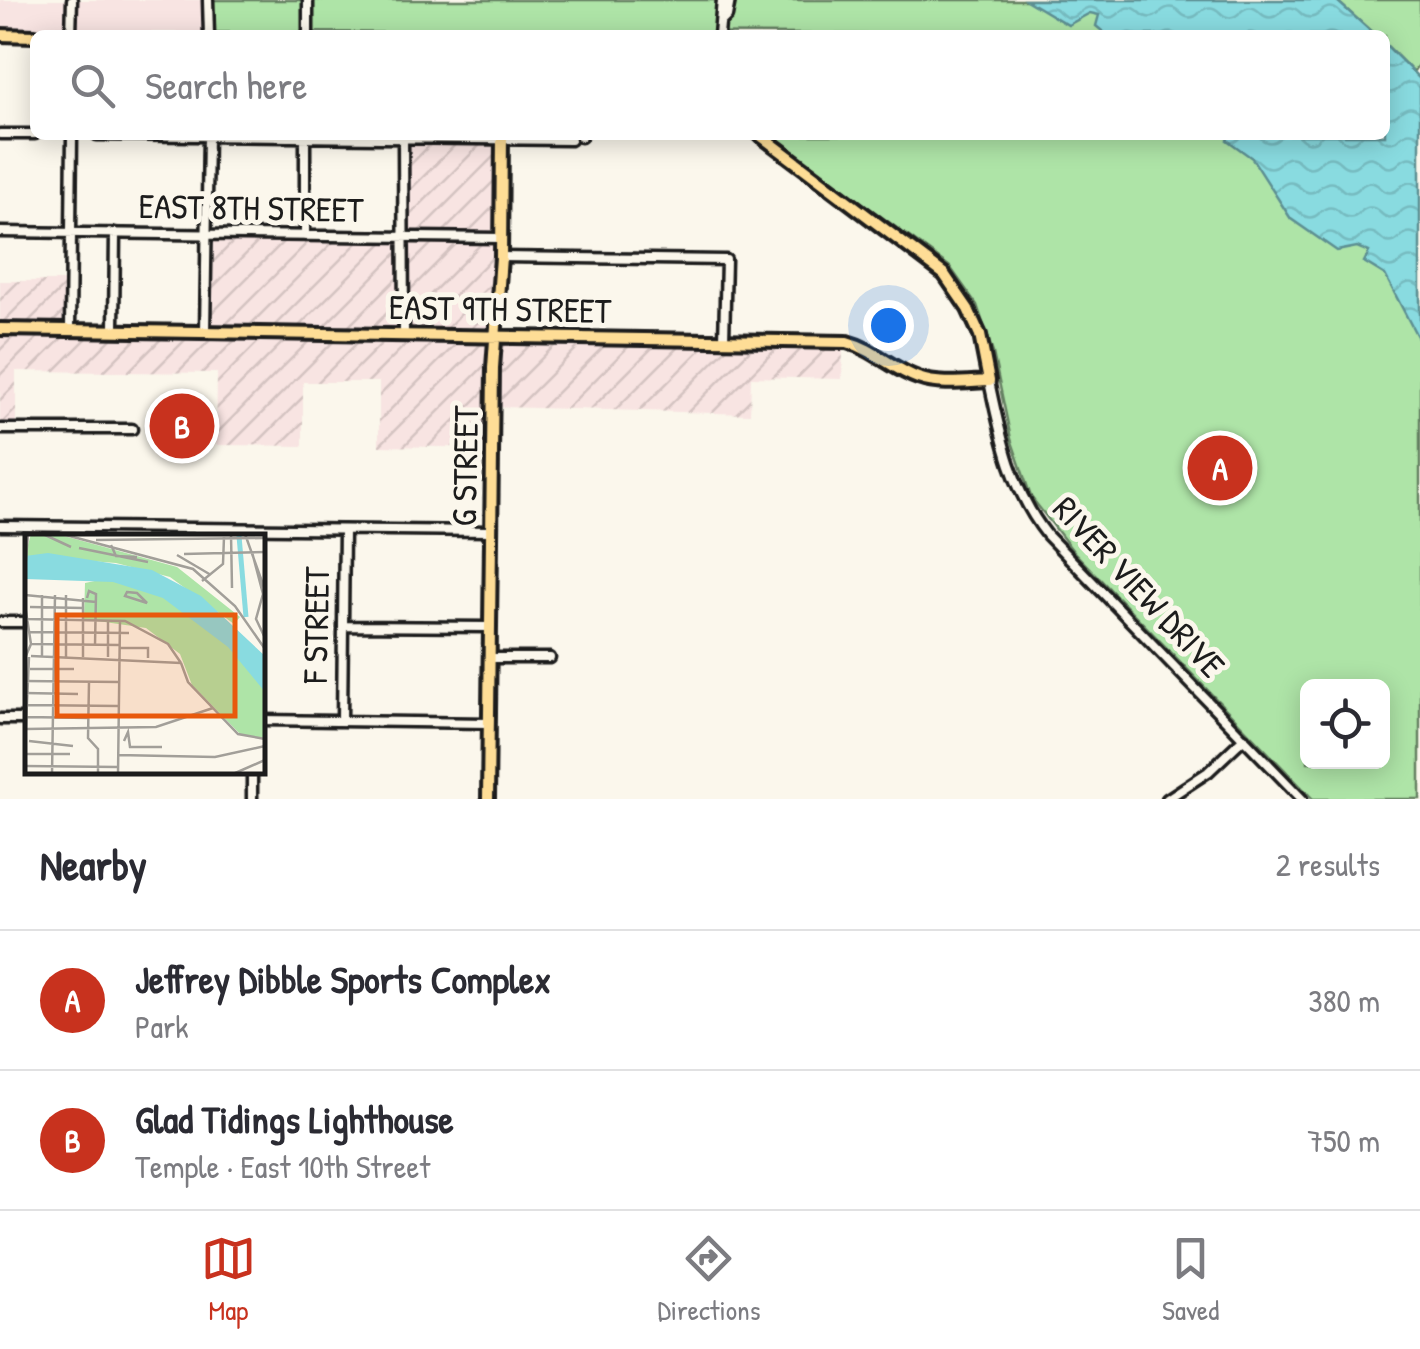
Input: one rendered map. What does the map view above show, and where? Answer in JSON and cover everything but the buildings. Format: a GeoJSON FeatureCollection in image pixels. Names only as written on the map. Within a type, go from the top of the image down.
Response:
{"type":"FeatureCollection","features":[{"type":"Feature","properties":{"kind":"main road"},"geometry":{"type":"LineString","coordinates":[[0,35],[30,36]]}},
{"type":"Feature","properties":{"kind":"main road","name":"G STREET"},"geometry":{"type":"LineString","coordinates":[[488,799],[502,140]]}},
{"type":"Feature","properties":{"kind":"main road"},"geometry":{"type":"LineString","coordinates":[[767,140],[944,274],[980,335],[989,382]]}},
{"type":"Feature","properties":{"kind":"main road","name":"EAST 9TH STREET"},"geometry":{"type":"LineString","coordinates":[[0,329],[847,342],[873,350],[908,374],[928,381],[989,382]]}},
{"type":"Feature","properties":{"kind":"street"},"geometry":{"type":"LineString","coordinates":[[72,0],[72,30]]}},
{"type":"Feature","properties":{"kind":"street"},"geometry":{"type":"LineString","coordinates":[[208,0],[209,30]]}},
{"type":"Feature","properties":{"kind":"street"},"geometry":{"type":"LineString","coordinates":[[308,0],[308,30]]}},
{"type":"Feature","properties":{"kind":"street"},"geometry":{"type":"LineString","coordinates":[[720,30],[722,0]]}},
{"type":"Feature","properties":{"kind":"street"},"geometry":{"type":"LineString","coordinates":[[721,22],[727,16],[730,0]]}},
{"type":"Feature","properties":{"kind":"street"},"geometry":{"type":"LineString","coordinates":[[0,134],[30,134]]}},
{"type":"Feature","properties":{"kind":"street"},"geometry":{"type":"LineString","coordinates":[[70,330],[72,140]]}},
{"type":"Feature","properties":{"kind":"street"},"geometry":{"type":"LineString","coordinates":[[205,332],[208,140]]}},
{"type":"Feature","properties":{"kind":"street"},"geometry":{"type":"LineString","coordinates":[[305,140],[305,236]]}},
{"type":"Feature","properties":{"kind":"street"},"geometry":{"type":"LineString","coordinates":[[404,140],[404,336]]}},
{"type":"Feature","properties":{"kind":"street","name":"EAST 8TH STREET"},"geometry":{"type":"LineString","coordinates":[[0,232],[502,238]]}},
{"type":"Feature","properties":{"kind":"street"},"geometry":{"type":"LineString","coordinates":[[114,330],[115,233]]}},
{"type":"Feature","properties":{"kind":"street"},"geometry":{"type":"LineString","coordinates":[[501,257],[726,260],[724,340]]}},
{"type":"Feature","properties":{"kind":"street","name":"RIVER VIEW DRIVE"},"geometry":{"type":"LineString","coordinates":[[989,382],[1002,442],[1022,498],[1047,535],[1302,799]]}},
{"type":"Feature","properties":{"kind":"street"},"geometry":{"type":"LineString","coordinates":[[0,429],[132,429]]}},
{"type":"Feature","properties":{"kind":"street"},"geometry":{"type":"LineString","coordinates":[[0,526],[165,532],[491,532]]}},
{"type":"Feature","properties":{"kind":"street","name":"F STREET"},"geometry":{"type":"LineString","coordinates":[[342,721],[344,530]]}},
{"type":"Feature","properties":{"kind":"street"},"geometry":{"type":"LineString","coordinates":[[344,626],[490,627]]}},
{"type":"Feature","properties":{"kind":"street"},"geometry":{"type":"LineString","coordinates":[[490,658],[550,658]]}},
{"type":"Feature","properties":{"kind":"street"},"geometry":{"type":"LineString","coordinates":[[0,718],[25,719]]}},
{"type":"Feature","properties":{"kind":"street"},"geometry":{"type":"LineString","coordinates":[[265,720],[489,723]]}},
{"type":"Feature","properties":{"kind":"street"},"geometry":{"type":"LineString","coordinates":[[1167,799],[1200,778],[1244,738]]}},
{"type":"Feature","properties":{"kind":"shaded area"},"geometry":{"type":"Polygon","coordinates":[[[0,0],[213,0],[213,30],[0,32],[0,0]]]}},
{"type":"Feature","properties":{"kind":"shaded area"},"geometry":{"type":"Polygon","coordinates":[[[406,140],[508,140],[504,340],[843,349],[842,379],[751,377],[750,414],[501,407],[500,448],[379,446],[379,382],[303,382],[303,446],[216,445],[217,373],[16,371],[16,427],[0,426],[0,281],[65,281],[66,335],[208,337],[210,232],[406,235],[406,140]]]}},
{"type":"Feature","properties":{"kind":"green space"},"geometry":{"type":"Polygon","coordinates":[[[213,0],[1087,0],[1134,30],[213,30],[213,0]]]}},
{"type":"Feature","properties":{"kind":"green space"},"geometry":{"type":"Polygon","coordinates":[[[1336,0],[1420,0],[1420,62],[1413,72],[1390,49],[1390,30],[1369,30],[1336,0]]]}},
{"type":"Feature","properties":{"kind":"green space"},"geometry":{"type":"Polygon","coordinates":[[[777,140],[1267,140],[1420,292],[1420,799],[1313,799],[1073,551],[1031,497],[1011,439],[993,353],[977,305],[950,267],[777,140]]]}},
{"type":"Feature","properties":{"kind":"water"},"geometry":{"type":"Polygon","coordinates":[[[1026,0],[1336,0],[1369,30],[1101,30],[1096,26],[1099,15],[1090,13],[1068,25],[1026,0]]]}},
{"type":"Feature","properties":{"kind":"water"},"geometry":{"type":"Polygon","coordinates":[[[1390,49],[1420,79],[1420,342],[1385,275],[1364,262],[1369,252],[1357,247],[1337,251],[1291,219],[1252,158],[1227,140],[1390,140],[1390,49]]]}},
{"type":"Feature","properties":{"kind":"place","name":"Glad Tidings Lighthouse"},"geometry":{"type":"Point","coordinates":[182,426]}},
{"type":"Feature","properties":{"kind":"place","name":"Jeffrey Dibble Sports Complex"},"geometry":{"type":"Point","coordinates":[1220,468]}}]}
